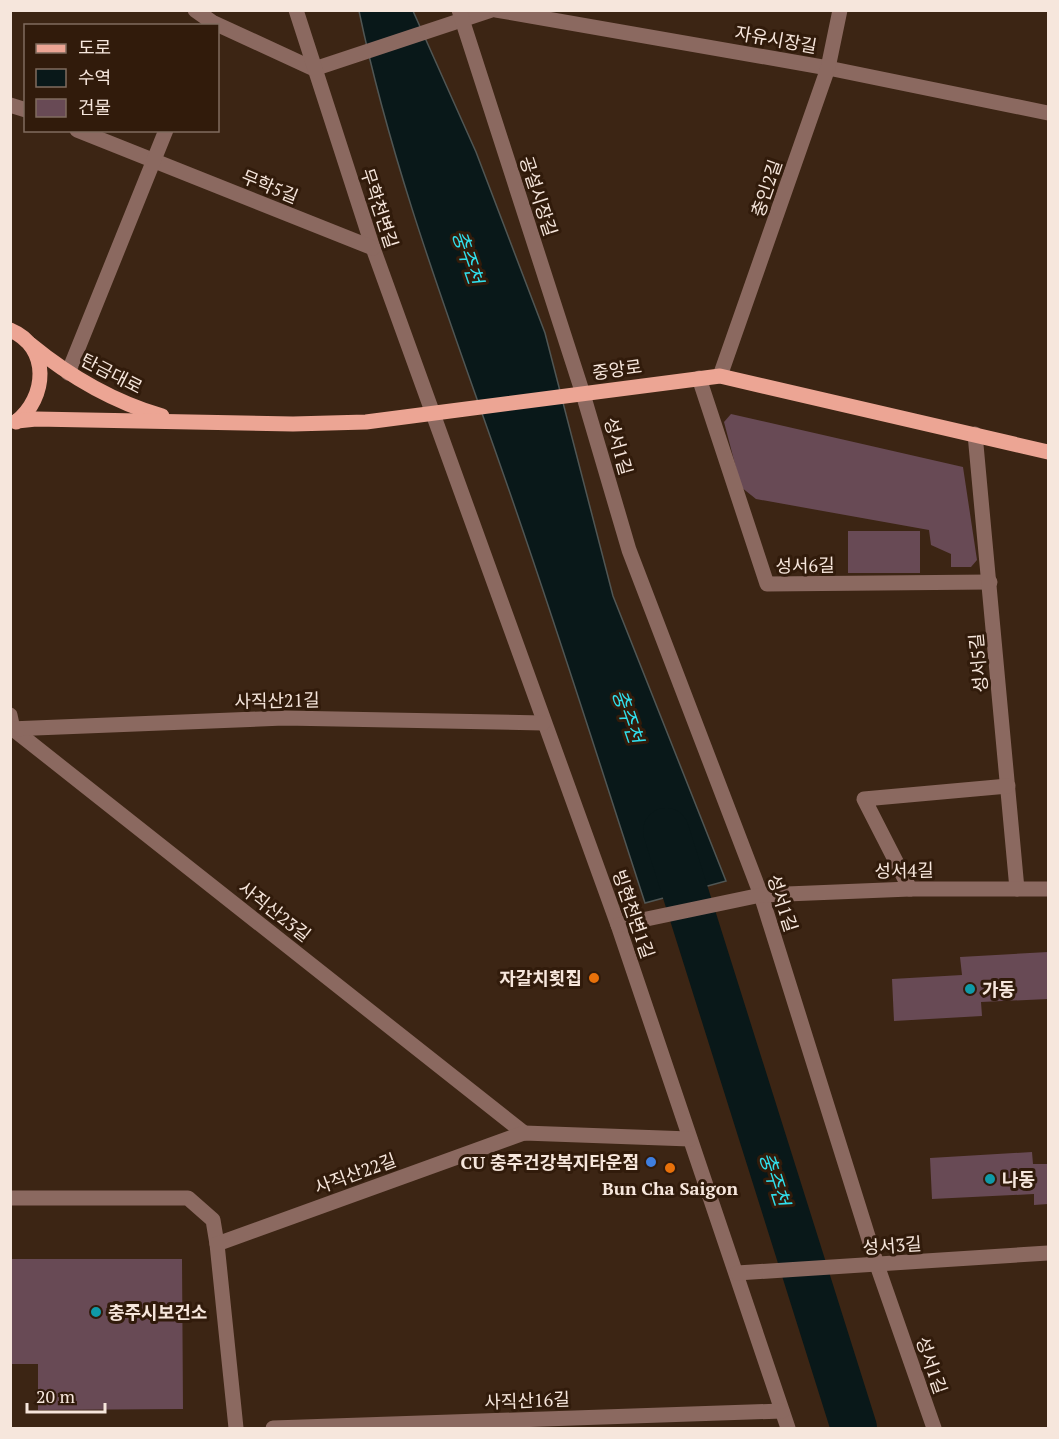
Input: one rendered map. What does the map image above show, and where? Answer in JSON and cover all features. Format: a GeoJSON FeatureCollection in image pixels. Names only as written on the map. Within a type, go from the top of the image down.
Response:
{"type":"FeatureCollection","features":[{"type":"Feature","properties":{"kind":"main road","name":"탄금대로"},"geometry":{"type":"LineString","coordinates":[[10,330],[68,373],[108,395],[144,411],[183,421]]}},
{"type":"Feature","properties":{"kind":"main road"},"geometry":{"type":"LineString","coordinates":[[13,424],[30,409],[39,394],[41,377],[39,360],[30,344]]}},
{"type":"Feature","properties":{"kind":"main road","name":"중앙로"},"geometry":{"type":"LineString","coordinates":[[183,421],[345,423],[435,415],[720,376],[1048,452]]}},
{"type":"Feature","properties":{"kind":"main road"},"geometry":{"type":"LineString","coordinates":[[13,424],[36,419],[183,421]]}},
{"type":"Feature","properties":{"kind":"street"},"geometry":{"type":"LineString","coordinates":[[195,10],[211,24]]}},
{"type":"Feature","properties":{"kind":"street","name":"무학천변길"},"geometry":{"type":"LineString","coordinates":[[296,10],[373,248],[435,415]]}},
{"type":"Feature","properties":{"kind":"street","name":"자유시장길"},"geometry":{"type":"LineString","coordinates":[[314,69],[444,26],[460,15],[494,10],[828,68],[1048,113]]}},
{"type":"Feature","properties":{"kind":"street","name":"충인2길"},"geometry":{"type":"LineString","coordinates":[[720,376],[828,68],[840,10]]}},
{"type":"Feature","properties":{"kind":"street","name":"공설시장길"},"geometry":{"type":"LineString","coordinates":[[460,15],[583,394]]}},
{"type":"Feature","properties":{"kind":"street"},"geometry":{"type":"LineString","coordinates":[[219,27],[314,69]]}},
{"type":"Feature","properties":{"kind":"street","name":"무학5길"},"geometry":{"type":"LineString","coordinates":[[82,132],[373,248]]}},
{"type":"Feature","properties":{"kind":"street"},"geometry":{"type":"LineString","coordinates":[[68,373],[165,132]]}},
{"type":"Feature","properties":{"kind":"street","name":"성서6길"},"geometry":{"type":"LineString","coordinates":[[699,378],[767,584],[990,582]]}},
{"type":"Feature","properties":{"kind":"street","name":"성서1길"},"geometry":{"type":"LineString","coordinates":[[583,394],[629,550],[761,895],[877,1265],[934,1428]]}},
{"type":"Feature","properties":{"kind":"street","name":"빙현천변1길"},"geometry":{"type":"LineString","coordinates":[[435,415],[543,723],[618,925],[788,1428]]}},
{"type":"Feature","properties":{"kind":"street","name":"성서5길"},"geometry":{"type":"LineString","coordinates":[[975,434],[1017,889]]}},
{"type":"Feature","properties":{"kind":"street","name":"사직산21길"},"geometry":{"type":"LineString","coordinates":[[11,724],[284,718],[543,723]]}},
{"type":"Feature","properties":{"kind":"street","name":"사직산23길"},"geometry":{"type":"LineString","coordinates":[[11,724],[524,1133]]}},
{"type":"Feature","properties":{"kind":"street"},"geometry":{"type":"LineString","coordinates":[[910,889],[864,799],[1008,786]]}},
{"type":"Feature","properties":{"kind":"street","name":"성서4길"},"geometry":{"type":"LineString","coordinates":[[618,925],[761,895],[910,889],[1048,889]]}},
{"type":"Feature","properties":{"kind":"street","name":"사직산22길"},"geometry":{"type":"LineString","coordinates":[[218,1244],[524,1133],[690,1139]]}},
{"type":"Feature","properties":{"kind":"street"},"geometry":{"type":"LineString","coordinates":[[10,1198],[188,1198],[213,1220],[218,1244],[236,1428]]}},
{"type":"Feature","properties":{"kind":"street","name":"성서3길"},"geometry":{"type":"LineString","coordinates":[[737,1273],[1048,1254]]}},
{"type":"Feature","properties":{"kind":"street","name":"사직산16길"},"geometry":{"type":"LineString","coordinates":[[273,1428],[782,1411]]}},
{"type":"Feature","properties":{"kind":"water"},"geometry":{"type":"Polygon","coordinates":[[[359,11],[413,11],[476,152],[545,333],[613,596],[726,881],[645,903],[540,580],[405,187],[372,70],[359,11]]]}},
{"type":"Feature","properties":{"kind":"building"},"geometry":{"type":"Polygon","coordinates":[[[731,414],[963,467],[977,560],[971,567],[951,567],[951,554],[931,545],[929,530],[756,499],[741,487],[724,422],[731,414]]]}},
{"type":"Feature","properties":{"kind":"building"},"geometry":{"type":"Polygon","coordinates":[[[848,531],[920,531],[920,573],[848,573],[848,531]]]}},
{"type":"Feature","properties":{"kind":"building","name":"가동"},"geometry":{"type":"Polygon","coordinates":[[[1048,952],[1048,999],[981,1002],[982,1016],[894,1021],[892,979],[962,975],[960,957],[1048,952]]]}},
{"type":"Feature","properties":{"kind":"building","name":"나동"},"geometry":{"type":"Polygon","coordinates":[[[1032,1152],[1033,1164],[1048,1164],[1048,1204],[1034,1205],[1034,1194],[932,1199],[930,1158],[1032,1152]]]}},
{"type":"Feature","properties":{"kind":"building","name":"충주시보건소"},"geometry":{"type":"Polygon","coordinates":[[[10,1259],[182,1259],[183,1409],[38,1410],[38,1364],[10,1364],[10,1259]]]}},
{"type":"Feature","properties":{"kind":"waterway","name":"충주천"},"geometry":{"type":"LineString","coordinates":[[666,831],[854,1428]]}},
{"type":"Feature","properties":{"kind":"place","name":"자갈치횟집"},"geometry":{"type":"Point","coordinates":[594,978]}},
{"type":"Feature","properties":{"kind":"place","name":"가동"},"geometry":{"type":"Point","coordinates":[970,989]}},
{"type":"Feature","properties":{"kind":"place","name":"CU 충주건강복지타운점"},"geometry":{"type":"Point","coordinates":[651,1162]}},
{"type":"Feature","properties":{"kind":"place","name":"Bun Cha Saigon"},"geometry":{"type":"Point","coordinates":[670,1168]}},
{"type":"Feature","properties":{"kind":"place","name":"나동"},"geometry":{"type":"Point","coordinates":[990,1179]}},
{"type":"Feature","properties":{"kind":"place","name":"충주시보건소"},"geometry":{"type":"Point","coordinates":[96,1312]}}]}
